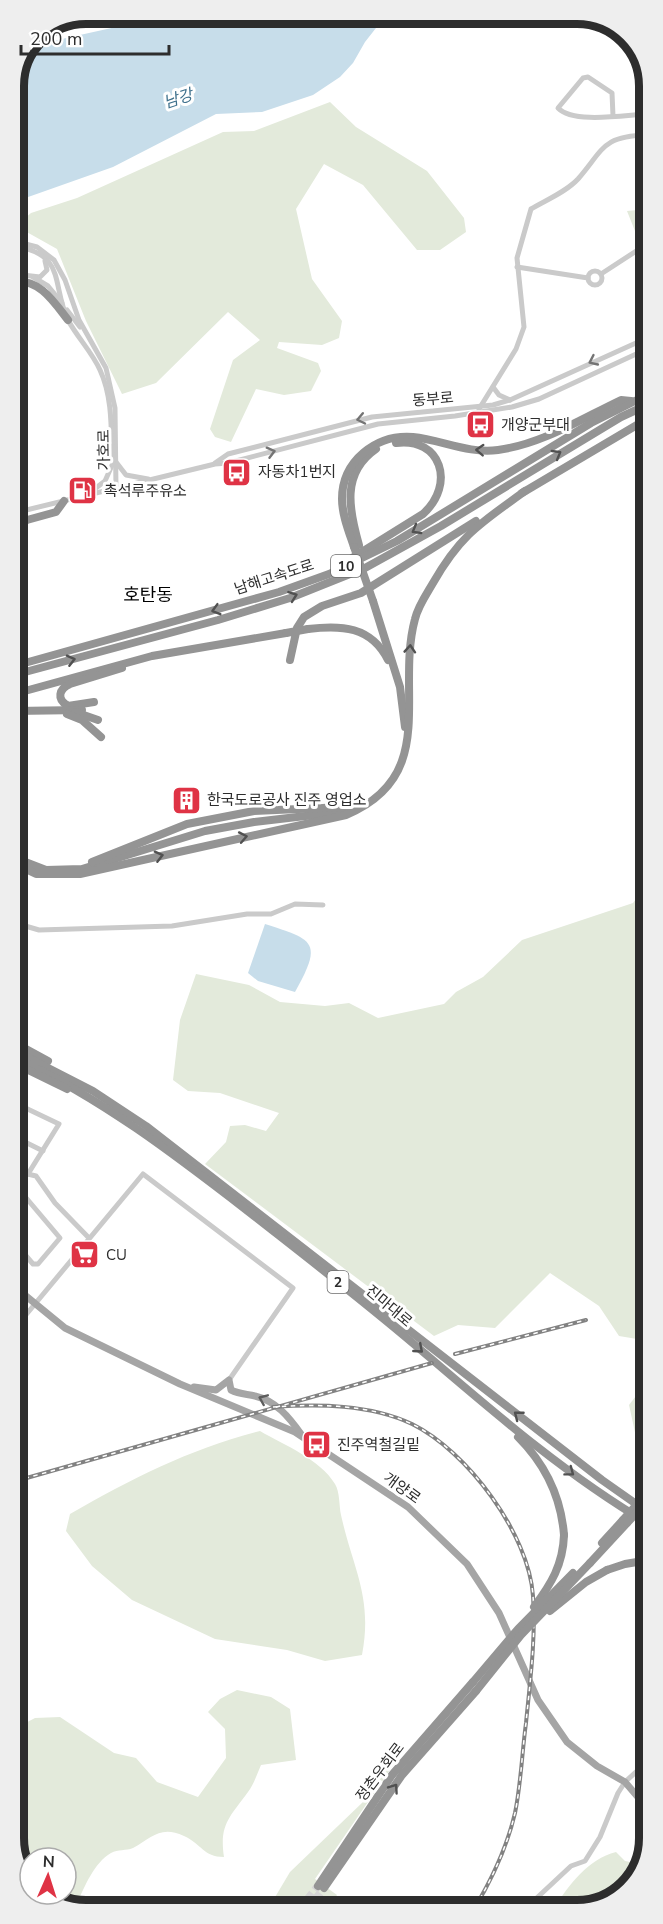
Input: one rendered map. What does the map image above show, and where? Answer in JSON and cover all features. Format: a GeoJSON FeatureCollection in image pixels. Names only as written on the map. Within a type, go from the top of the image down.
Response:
{"type":"FeatureCollection","features":[{"type":"Feature","properties":{"kind":"highway"},"geometry":{"type":"LineString","coordinates":[[24,283],[32,283],[42,289],[68,320]]}},
{"type":"Feature","properties":{"kind":"highway","name":"남해고속도로"},"geometry":{"type":"LineString","coordinates":[[24,663],[267,595],[329,574],[397,541],[561,441],[639,398]]}},
{"type":"Feature","properties":{"kind":"highway"},"geometry":{"type":"LineString","coordinates":[[409,728],[407,697],[343,507],[344,484],[354,462],[378,443],[393,438],[411,437],[471,450],[498,450],[537,440],[621,400],[633,401]]}},
{"type":"Feature","properties":{"kind":"highway","name":"남해고속도로"},"geometry":{"type":"LineString","coordinates":[[24,672],[228,617],[290,598],[365,568],[441,526],[621,417],[639,409]]}},
{"type":"Feature","properties":{"kind":"highway"},"geometry":{"type":"LineString","coordinates":[[290,660],[297,628],[304,617],[322,606],[361,593],[525,491],[639,424]]}},
{"type":"Feature","properties":{"kind":"highway"},"geometry":{"type":"LineString","coordinates":[[329,574],[362,550],[423,514],[433,505],[440,492],[442,472],[426,450],[411,443],[393,443],[379,448],[360,464],[352,481],[349,496],[357,546]]}},
{"type":"Feature","properties":{"kind":"highway"},"geometry":{"type":"LineString","coordinates":[[24,868],[36,874],[81,874],[346,815],[369,803],[394,777],[404,756],[411,715],[410,648],[420,604],[460,542],[483,521],[525,491]]}},
{"type":"Feature","properties":{"kind":"highway"},"geometry":{"type":"LineString","coordinates":[[24,522],[56,512],[64,501]]}},
{"type":"Feature","properties":{"kind":"highway"},"geometry":{"type":"LineString","coordinates":[[24,861],[46,870],[82,869],[205,831],[254,822],[331,813],[355,806],[377,792],[394,769],[404,741],[404,700],[375,600]]}},
{"type":"Feature","properties":{"kind":"highway"},"geometry":{"type":"LineString","coordinates":[[24,691],[135,660],[308,629],[338,626],[354,628],[369,636],[386,655],[404,700]]}},
{"type":"Feature","properties":{"kind":"highway"},"geometry":{"type":"LineString","coordinates":[[73,712],[95,704],[68,706],[62,701],[60,693],[70,684],[112,672],[135,660]]}},
{"type":"Feature","properties":{"kind":"highway"},"geometry":{"type":"LineString","coordinates":[[24,711],[73,712],[98,720]]}},
{"type":"Feature","properties":{"kind":"highway"},"geometry":{"type":"LineString","coordinates":[[60,711],[75,717],[98,733]]}},
{"type":"Feature","properties":{"kind":"highway"},"geometry":{"type":"LineString","coordinates":[[24,1048],[60,1068],[70,1078]]}},
{"type":"Feature","properties":{"kind":"highway","name":"진마대로"},"geometry":{"type":"LineString","coordinates":[[24,1055],[70,1078],[120,1108],[199,1165],[602,1480],[639,1506]]}},
{"type":"Feature","properties":{"kind":"highway","name":"진마대로"},"geometry":{"type":"LineString","coordinates":[[24,1063],[90,1097],[195,1170],[359,1298],[498,1416],[604,1498],[639,1518]]}},
{"type":"Feature","properties":{"kind":"highway"},"geometry":{"type":"LineString","coordinates":[[24,1068],[80,1096],[90,1097]]}},
{"type":"Feature","properties":{"kind":"highway"},"geometry":{"type":"LineString","coordinates":[[498,1416],[522,1441],[555,1488],[562,1510],[564,1551],[555,1578],[520,1632]]}},
{"type":"Feature","properties":{"kind":"highway"},"geometry":{"type":"LineString","coordinates":[[520,1632],[639,1507]]}},
{"type":"Feature","properties":{"kind":"highway"},"geometry":{"type":"LineString","coordinates":[[520,1632],[586,1582],[607,1570],[639,1562]]}},
{"type":"Feature","properties":{"kind":"highway","name":"정촌우회로"},"geometry":{"type":"LineString","coordinates":[[520,1632],[476,1691],[402,1775],[321,1887],[392,1775],[520,1632]]}},
{"type":"Feature","properties":{"kind":"main road","name":"개양로"},"geometry":{"type":"LineString","coordinates":[[24,1295],[65,1328],[180,1384],[304,1439],[408,1507],[467,1564],[499,1613],[538,1700],[567,1742],[597,1766],[625,1782],[639,1798]]}},
{"type":"Feature","properties":{"kind":"main road"},"geometry":{"type":"LineString","coordinates":[[216,1390],[229,1380],[231,1390],[238,1393]]}},
{"type":"Feature","properties":{"kind":"main road"},"geometry":{"type":"LineString","coordinates":[[180,1384],[256,1396],[276,1405],[288,1416],[304,1439]]}},
{"type":"Feature","properties":{"kind":"street"},"geometry":{"type":"LineString","coordinates":[[613,116],[612,93],[588,76],[583,78],[558,108],[564,114],[583,117],[613,116],[639,114]]}},
{"type":"Feature","properties":{"kind":"street"},"geometry":{"type":"LineString","coordinates":[[476,413],[516,349],[524,327],[517,258],[531,209],[568,188],[605,143],[617,138],[639,136]]}},
{"type":"Feature","properties":{"kind":"street","name":"가호로"},"geometry":{"type":"LineString","coordinates":[[24,245],[37,247],[54,260],[106,368],[113,394],[114,462]]}},
{"type":"Feature","properties":{"kind":"street","name":"가호로"},"geometry":{"type":"LineString","coordinates":[[24,247],[45,257],[54,269],[68,320],[100,370],[107,391],[116,489]]}},
{"type":"Feature","properties":{"kind":"street"},"geometry":{"type":"LineString","coordinates":[[601,274],[639,249]]}},
{"type":"Feature","properties":{"kind":"street"},"geometry":{"type":"LineString","coordinates":[[24,276],[45,275],[48,266],[35,252]]}},
{"type":"Feature","properties":{"kind":"street"},"geometry":{"type":"LineString","coordinates":[[517,267],[588,278]]}},
{"type":"Feature","properties":{"kind":"street"},"geometry":{"type":"LineString","coordinates":[[588,278],[593,271],[601,274]]}},
{"type":"Feature","properties":{"kind":"street"},"geometry":{"type":"LineString","coordinates":[[588,278],[590,283],[596,285],[602,281],[601,274]]}},
{"type":"Feature","properties":{"kind":"street"},"geometry":{"type":"LineString","coordinates":[[33,277],[48,286],[92,342]]}},
{"type":"Feature","properties":{"kind":"street","name":"동부로"},"geometry":{"type":"LineString","coordinates":[[214,464],[228,454],[372,417],[480,407],[510,400],[639,342]]}},
{"type":"Feature","properties":{"kind":"street","name":"동부로"},"geometry":{"type":"LineString","coordinates":[[24,511],[214,464],[228,464],[378,424],[476,413],[539,399],[639,353]]}},
{"type":"Feature","properties":{"kind":"street"},"geometry":{"type":"LineString","coordinates":[[494,387],[499,395],[510,400]]}},
{"type":"Feature","properties":{"kind":"street"},"geometry":{"type":"LineString","coordinates":[[85,496],[105,481],[114,462],[126,475],[133,478],[155,479]]}},
{"type":"Feature","properties":{"kind":"street"},"geometry":{"type":"LineString","coordinates":[[24,926],[39,930],[172,926],[247,914],[271,914],[295,904],[323,905]]}},
{"type":"Feature","properties":{"kind":"street"},"geometry":{"type":"LineString","coordinates":[[24,1107],[59,1124],[28,1174]]}},
{"type":"Feature","properties":{"kind":"street"},"geometry":{"type":"LineString","coordinates":[[24,1142],[43,1151]]}},
{"type":"Feature","properties":{"kind":"street"},"geometry":{"type":"LineString","coordinates":[[24,1173],[36,1176],[55,1203],[88,1237]]}},
{"type":"Feature","properties":{"kind":"street"},"geometry":{"type":"LineString","coordinates":[[24,1317],[142,1174],[293,1288],[229,1380]]}},
{"type":"Feature","properties":{"kind":"street"},"geometry":{"type":"LineString","coordinates":[[24,1195],[60,1239],[38,1264],[33,1264],[24,1254]]}},
{"type":"Feature","properties":{"kind":"street"},"geometry":{"type":"LineString","coordinates":[[535,1900],[571,1866],[585,1861],[594,1850],[608,1812],[625,1782],[639,1769]]}},
{"type":"Feature","properties":{"kind":"green space"},"geometry":{"type":"Polygon","coordinates":[[[330,102],[356,127],[427,171],[464,218],[466,232],[440,250],[417,250],[363,185],[324,164],[296,209],[312,279],[342,321],[339,338],[322,345],[279,342],[277,348],[318,363],[321,371],[311,391],[284,395],[256,389],[231,442],[215,437],[210,429],[233,360],[260,340],[228,312],[156,383],[122,394],[86,321],[57,249],[24,230],[24,219],[31,213],[77,198],[223,132],[254,131],[330,102]]]}},
{"type":"Feature","properties":{"kind":"green space"},"geometry":{"type":"Polygon","coordinates":[[[639,210],[639,235],[637,236],[627,211],[639,210]]]}},
{"type":"Feature","properties":{"kind":"green space"},"geometry":{"type":"Polygon","coordinates":[[[639,895],[639,1339],[619,1336],[599,1306],[550,1273],[495,1328],[458,1325],[434,1336],[205,1164],[226,1142],[230,1126],[245,1125],[266,1131],[279,1113],[220,1093],[188,1091],[173,1080],[180,1020],[196,974],[249,985],[280,1002],[325,1006],[349,1003],[378,1018],[444,1004],[456,992],[483,977],[522,940],[633,903],[639,895]]]}},
{"type":"Feature","properties":{"kind":"green space"},"geometry":{"type":"Polygon","coordinates":[[[639,1392],[639,1446],[638,1446],[629,1405],[639,1392]]]}},
{"type":"Feature","properties":{"kind":"green space"},"geometry":{"type":"Polygon","coordinates":[[[260,1431],[311,1460],[328,1475],[337,1487],[341,1515],[363,1599],[365,1635],[362,1655],[325,1661],[287,1650],[215,1639],[132,1600],[92,1566],[66,1531],[70,1514],[116,1488],[210,1446],[260,1431]]]}},
{"type":"Feature","properties":{"kind":"green space"},"geometry":{"type":"Polygon","coordinates":[[[237,1690],[271,1697],[290,1709],[296,1760],[261,1765],[250,1789],[227,1822],[223,1836],[224,1857],[211,1855],[184,1836],[162,1832],[133,1848],[114,1852],[105,1857],[91,1875],[78,1900],[78,1846],[25,1846],[24,1724],[35,1718],[60,1717],[114,1753],[136,1758],[157,1782],[198,1797],[226,1758],[225,1729],[208,1712],[220,1699],[237,1690]]]}},
{"type":"Feature","properties":{"kind":"green space"},"geometry":{"type":"Polygon","coordinates":[[[388,1761],[394,1764],[315,1879],[337,1895],[334,1900],[273,1900],[290,1872],[363,1802],[365,1788],[388,1761]]]}},
{"type":"Feature","properties":{"kind":"green space"},"geometry":{"type":"Polygon","coordinates":[[[616,1852],[625,1861],[634,1863],[618,1885],[605,1894],[593,1898],[560,1900],[580,1874],[606,1855],[616,1852]]]}},
{"type":"Feature","properties":{"kind":"water","name":"남강"},"geometry":{"type":"Polygon","coordinates":[[[130,24],[379,24],[353,63],[340,77],[313,95],[262,112],[216,114],[113,167],[24,198],[25,74],[34,51],[41,44],[130,24]]]}},
{"type":"Feature","properties":{"kind":"water"},"geometry":{"type":"Polygon","coordinates":[[[265,924],[295,934],[309,946],[311,953],[309,963],[295,992],[258,981],[248,973],[265,924]]]}},
{"type":"Feature","properties":{"kind":"tunnel"},"geometry":{"type":"LineString","coordinates":[[307,1900],[318,1886]]}},
{"type":"Feature","properties":{"kind":"tunnel"},"geometry":{"type":"LineString","coordinates":[[315,1900],[324,1888]]}},
{"type":"Feature","properties":{"kind":"railway"},"geometry":{"type":"LineString","coordinates":[[455,1354],[586,1320]]}},
{"type":"Feature","properties":{"kind":"railway"},"geometry":{"type":"LineString","coordinates":[[24,1479],[432,1363]]}},
{"type":"Feature","properties":{"kind":"railway"},"geometry":{"type":"LineString","coordinates":[[273,1407],[326,1406],[361,1409],[379,1412],[412,1424],[454,1454],[473,1474],[492,1497],[520,1547],[529,1572],[533,1596],[534,1627],[519,1791],[512,1826],[493,1874],[479,1900]]}},
{"type":"Feature","properties":{"kind":"place","name":"개양군부대"},"geometry":{"type":"Point","coordinates":[480,425]}},
{"type":"Feature","properties":{"kind":"place","name":"자동차1번지"},"geometry":{"type":"Point","coordinates":[237,472]}},
{"type":"Feature","properties":{"kind":"place","name":"촉석루주유소"},"geometry":{"type":"Point","coordinates":[83,491]}},
{"type":"Feature","properties":{"kind":"place","name":"한국도로공사 진주 영업소"},"geometry":{"type":"Point","coordinates":[186,800]}},
{"type":"Feature","properties":{"kind":"place","name":"CU"},"geometry":{"type":"Point","coordinates":[85,1255]}},
{"type":"Feature","properties":{"kind":"place","name":"진주역철길밑"},"geometry":{"type":"Point","coordinates":[316,1445]}},
{"type":"Feature","properties":{"kind":"district","name":"호탄동"},"geometry":{"type":"Point","coordinates":[148,595]}}]}
